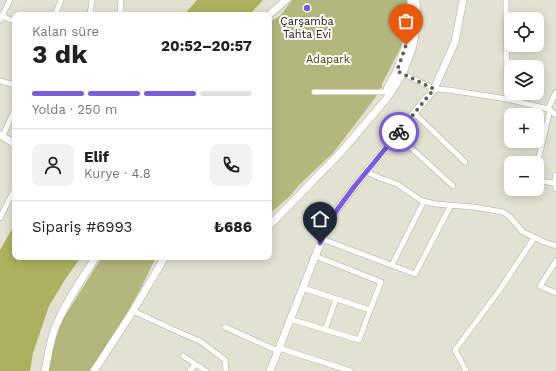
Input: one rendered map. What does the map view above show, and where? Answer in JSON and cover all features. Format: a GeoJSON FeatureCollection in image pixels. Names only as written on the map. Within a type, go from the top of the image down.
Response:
{"type":"FeatureCollection","features":[{"type":"Feature","properties":{"kind":"main road"},"geometry":{"type":"LineString","coordinates":[[272,12],[286,0]]}},
{"type":"Feature","properties":{"kind":"main road"},"geometry":{"type":"LineString","coordinates":[[272,217],[286,205],[313,175],[342,147],[400,72],[409,36],[411,0]]}},
{"type":"Feature","properties":{"kind":"main road"},"geometry":{"type":"LineString","coordinates":[[272,224],[387,98],[413,46],[417,22],[416,0]]}},
{"type":"Feature","properties":{"kind":"main road"},"geometry":{"type":"LineString","coordinates":[[270,371],[322,238],[337,210],[434,89],[455,42],[463,0]]}},
{"type":"Feature","properties":{"kind":"main road"},"geometry":{"type":"LineString","coordinates":[[1,133],[12,138]]}},
{"type":"Feature","properties":{"kind":"main road"},"geometry":{"type":"LineString","coordinates":[[1,133],[12,142]]}},
{"type":"Feature","properties":{"kind":"main road"},"geometry":{"type":"LineString","coordinates":[[45,371],[56,327],[67,302],[94,260]]}},
{"type":"Feature","properties":{"kind":"main road"},"geometry":{"type":"LineString","coordinates":[[94,371],[133,311],[163,260]]}},
{"type":"Feature","properties":{"kind":"street"},"geometry":{"type":"LineString","coordinates":[[10,0],[1,17],[12,21]]}},
{"type":"Feature","properties":{"kind":"street"},"geometry":{"type":"LineString","coordinates":[[56,12],[61,0]]}},
{"type":"Feature","properties":{"kind":"street"},"geometry":{"type":"LineString","coordinates":[[90,12],[92,0]]}},
{"type":"Feature","properties":{"kind":"street"},"geometry":{"type":"LineString","coordinates":[[120,12],[121,0]]}},
{"type":"Feature","properties":{"kind":"street"},"geometry":{"type":"LineString","coordinates":[[506,0],[507,60]]}},
{"type":"Feature","properties":{"kind":"street"},"geometry":{"type":"LineString","coordinates":[[400,72],[434,89],[504,99]]}},
{"type":"Feature","properties":{"kind":"street"},"geometry":{"type":"LineString","coordinates":[[0,81],[12,84]]}},
{"type":"Feature","properties":{"kind":"street"},"geometry":{"type":"LineString","coordinates":[[314,92],[385,92]]}},
{"type":"Feature","properties":{"kind":"street"},"geometry":{"type":"LineString","coordinates":[[539,156],[549,110],[556,92]]}},
{"type":"Feature","properties":{"kind":"street"},"geometry":{"type":"LineString","coordinates":[[511,100],[549,110],[556,115]]}},
{"type":"Feature","properties":{"kind":"street"},"geometry":{"type":"LineString","coordinates":[[414,113],[465,162]]}},
{"type":"Feature","properties":{"kind":"street"},"geometry":{"type":"LineString","coordinates":[[1,133],[12,114]]}},
{"type":"Feature","properties":{"kind":"street"},"geometry":{"type":"LineString","coordinates":[[397,135],[453,186]]}},
{"type":"Feature","properties":{"kind":"street"},"geometry":{"type":"LineString","coordinates":[[367,172],[397,184],[422,201],[504,212],[523,232],[534,238],[556,246]]}},
{"type":"Feature","properties":{"kind":"street"},"geometry":{"type":"LineString","coordinates":[[544,183],[556,186],[556,175]]}},
{"type":"Feature","properties":{"kind":"street"},"geometry":{"type":"LineString","coordinates":[[0,218],[12,194]]}},
{"type":"Feature","properties":{"kind":"street"},"geometry":{"type":"LineString","coordinates":[[392,265],[424,201]]}},
{"type":"Feature","properties":{"kind":"street"},"geometry":{"type":"LineString","coordinates":[[322,238],[415,274],[451,205]]}},
{"type":"Feature","properties":{"kind":"street"},"geometry":{"type":"LineString","coordinates":[[466,371],[455,350],[499,291],[534,238]]}},
{"type":"Feature","properties":{"kind":"street"},"geometry":{"type":"LineString","coordinates":[[290,319],[359,340],[381,282],[315,256]]}},
{"type":"Feature","properties":{"kind":"street"},"geometry":{"type":"LineString","coordinates":[[556,261],[540,286],[556,293]]}},
{"type":"Feature","properties":{"kind":"street"},"geometry":{"type":"LineString","coordinates":[[303,288],[370,310]]}},
{"type":"Feature","properties":{"kind":"street"},"geometry":{"type":"LineString","coordinates":[[325,330],[336,299]]}},
{"type":"Feature","properties":{"kind":"street"},"geometry":{"type":"LineString","coordinates":[[133,311],[200,341],[224,360],[226,371]]}},
{"type":"Feature","properties":{"kind":"street"},"geometry":{"type":"LineString","coordinates":[[225,327],[278,350],[350,371]]}},
{"type":"Feature","properties":{"kind":"street"},"geometry":{"type":"LineString","coordinates":[[183,356],[206,371]]}},
{"type":"Feature","properties":{"kind":"street"},"geometry":{"type":"LineString","coordinates":[[190,371],[195,364]]}},
{"type":"Feature","properties":{"kind":"green space","name":"Adapark"},"geometry":{"type":"Polygon","coordinates":[[[292,0],[408,0],[408,27],[401,47],[382,84],[382,88],[380,88],[375,98],[334,152],[299,185],[290,196],[272,211],[272,20],[280,16],[292,0]]]}},
{"type":"Feature","properties":{"kind":"green space"},"geometry":{"type":"Polygon","coordinates":[[[100,260],[155,260],[115,335],[89,371],[48,371],[58,327],[100,260]]]}},
{"type":"Feature","properties":{"kind":"shaded area"},"geometry":{"type":"Polygon","coordinates":[[[197,0],[263,0],[252,12],[187,12],[197,0]]]}},
{"type":"Feature","properties":{"kind":"shaded area"},"geometry":{"type":"Polygon","coordinates":[[[12,229],[12,260],[79,260],[49,306],[33,353],[30,371],[0,371],[0,250],[12,229]]]}},
{"type":"Feature","properties":{"kind":"way so far"},"geometry":{"type":"LineString","coordinates":[[399,132],[434,89],[397,71],[406,45]]}},
{"type":"Feature","properties":{"kind":"place","name":"Çarşamba Tahta Evi"},"geometry":{"type":"Point","coordinates":[307,8]}},
{"type":"Feature","properties":{"kind":"route"},"geometry":{"type":"LineString","coordinates":[[320,243],[337,210],[399,132]]}}]}
